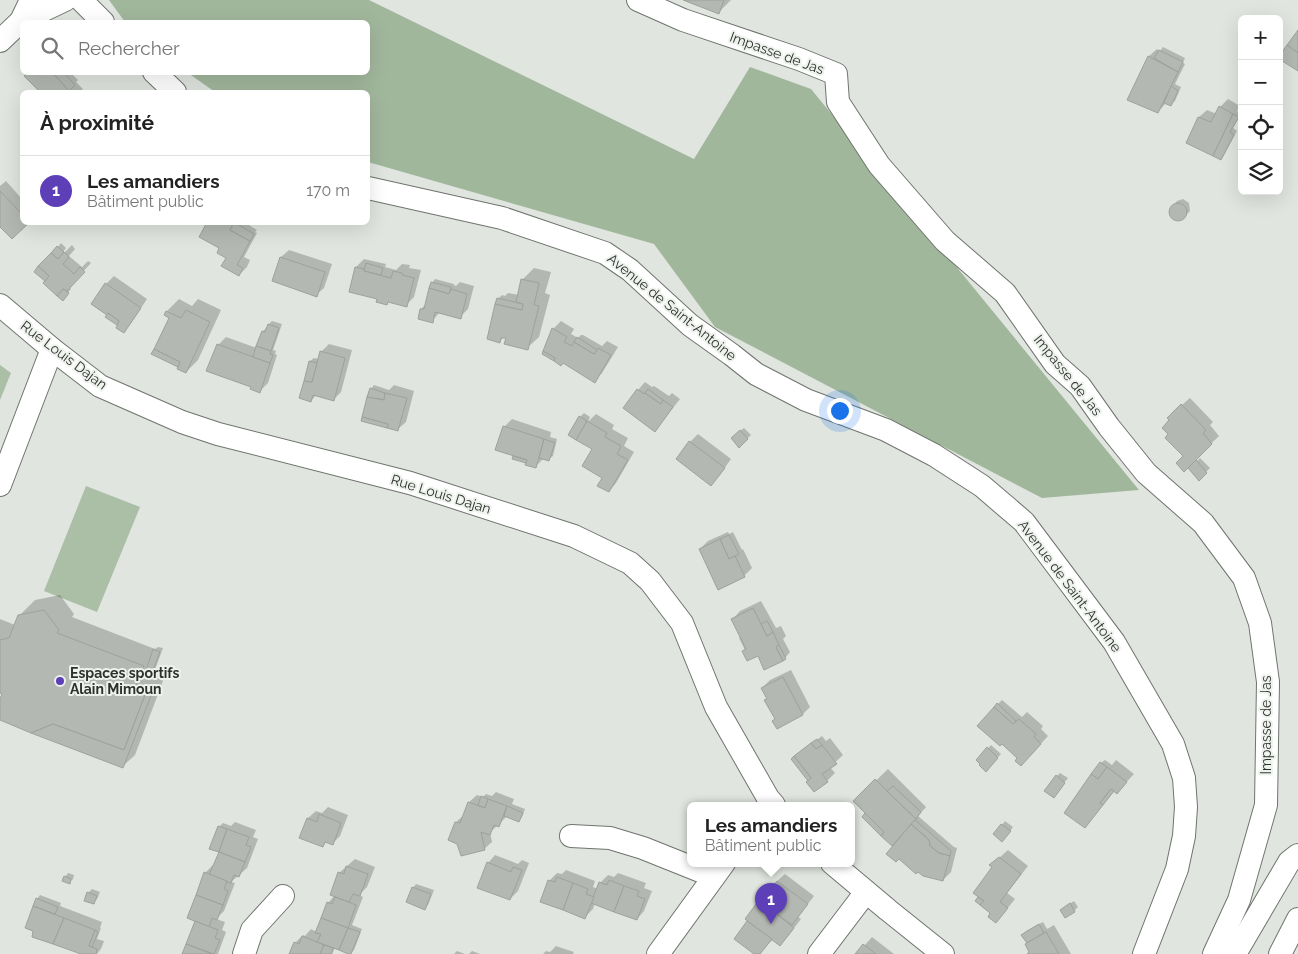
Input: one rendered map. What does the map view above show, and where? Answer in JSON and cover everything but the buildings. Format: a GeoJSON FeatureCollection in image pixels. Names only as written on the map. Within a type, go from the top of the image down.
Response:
{"type":"FeatureCollection","features":[{"type":"Feature","properties":{"kind":"street"},"geometry":{"type":"LineString","coordinates":[[22,20],[31,0]]}},
{"type":"Feature","properties":{"kind":"street"},"geometry":{"type":"LineString","coordinates":[[24,20],[65,0]]}},
{"type":"Feature","properties":{"kind":"street"},"geometry":{"type":"LineString","coordinates":[[81,0],[101,20]]}},
{"type":"Feature","properties":{"kind":"street","name":"Impasse de Jas"},"geometry":{"type":"LineString","coordinates":[[638,0],[683,20],[836,74],[838,102],[879,164],[945,241],[1005,294],[1055,364],[1080,386],[1109,427],[1146,473],[1203,523],[1244,578],[1260,623],[1268,682],[1266,805],[1239,900],[1214,954]]}},
{"type":"Feature","properties":{"kind":"street"},"geometry":{"type":"LineString","coordinates":[[0,41],[20,23]]}},
{"type":"Feature","properties":{"kind":"street"},"geometry":{"type":"LineString","coordinates":[[157,75],[173,90]]}},
{"type":"Feature","properties":{"kind":"street","name":"Avenue de Saint-Antoine"},"geometry":{"type":"LineString","coordinates":[[370,188],[502,218],[605,253],[630,270],[690,325],[756,374],[806,400],[886,430],[934,455],[982,486],[1024,522],[1114,642],[1173,744],[1184,778],[1186,807],[1184,836],[1177,869],[1144,954]]}},
{"type":"Feature","properties":{"kind":"street","name":"Rue Louis Dajan"},"geometry":{"type":"LineString","coordinates":[[0,305],[100,386],[182,422],[218,434],[410,483],[574,536],[630,563],[650,580],[682,623],[716,707],[767,802]]}},
{"type":"Feature","properties":{"kind":"street"},"geometry":{"type":"LineString","coordinates":[[0,486],[52,349]]}},
{"type":"Feature","properties":{"kind":"street"},"geometry":{"type":"LineString","coordinates":[[571,836],[610,838],[687,861]]}},
{"type":"Feature","properties":{"kind":"street"},"geometry":{"type":"LineString","coordinates":[[1235,954],[1289,862],[1298,855]]}},
{"type":"Feature","properties":{"kind":"street"},"geometry":{"type":"LineString","coordinates":[[837,867],[943,954]]}},
{"type":"Feature","properties":{"kind":"street"},"geometry":{"type":"LineString","coordinates":[[658,954],[718,870]]}},
{"type":"Feature","properties":{"kind":"street"},"geometry":{"type":"LineString","coordinates":[[819,954],[866,892]]}},
{"type":"Feature","properties":{"kind":"street"},"geometry":{"type":"LineString","coordinates":[[244,954],[252,930],[283,896]]}},
{"type":"Feature","properties":{"kind":"street"},"geometry":{"type":"LineString","coordinates":[[1280,954],[1298,919]]}},
{"type":"Feature","properties":{"kind":"green space"},"geometry":{"type":"Polygon","coordinates":[[[109,0],[369,0],[694,159],[750,67],[811,89],[1139,490],[1042,498],[715,327],[654,244],[370,163],[370,90],[212,90],[191,75],[370,75],[370,20],[124,20],[109,0]]]}},
{"type":"Feature","properties":{"kind":"green space"},"geometry":{"type":"Polygon","coordinates":[[[0,365],[11,373],[0,400],[0,365]]]}},
{"type":"Feature","properties":{"kind":"green space"},"geometry":{"type":"Polygon","coordinates":[[[86,486],[140,507],[97,612],[44,591],[86,486]]]}},
{"type":"Feature","properties":{"kind":"place","name":"Espaces sportifs Alain Mimoun"},"geometry":{"type":"Point","coordinates":[60,681]}},
{"type":"Feature","properties":{"kind":"place","name":"Les amandiers"},"geometry":{"type":"Point","coordinates":[771,924]}}]}
